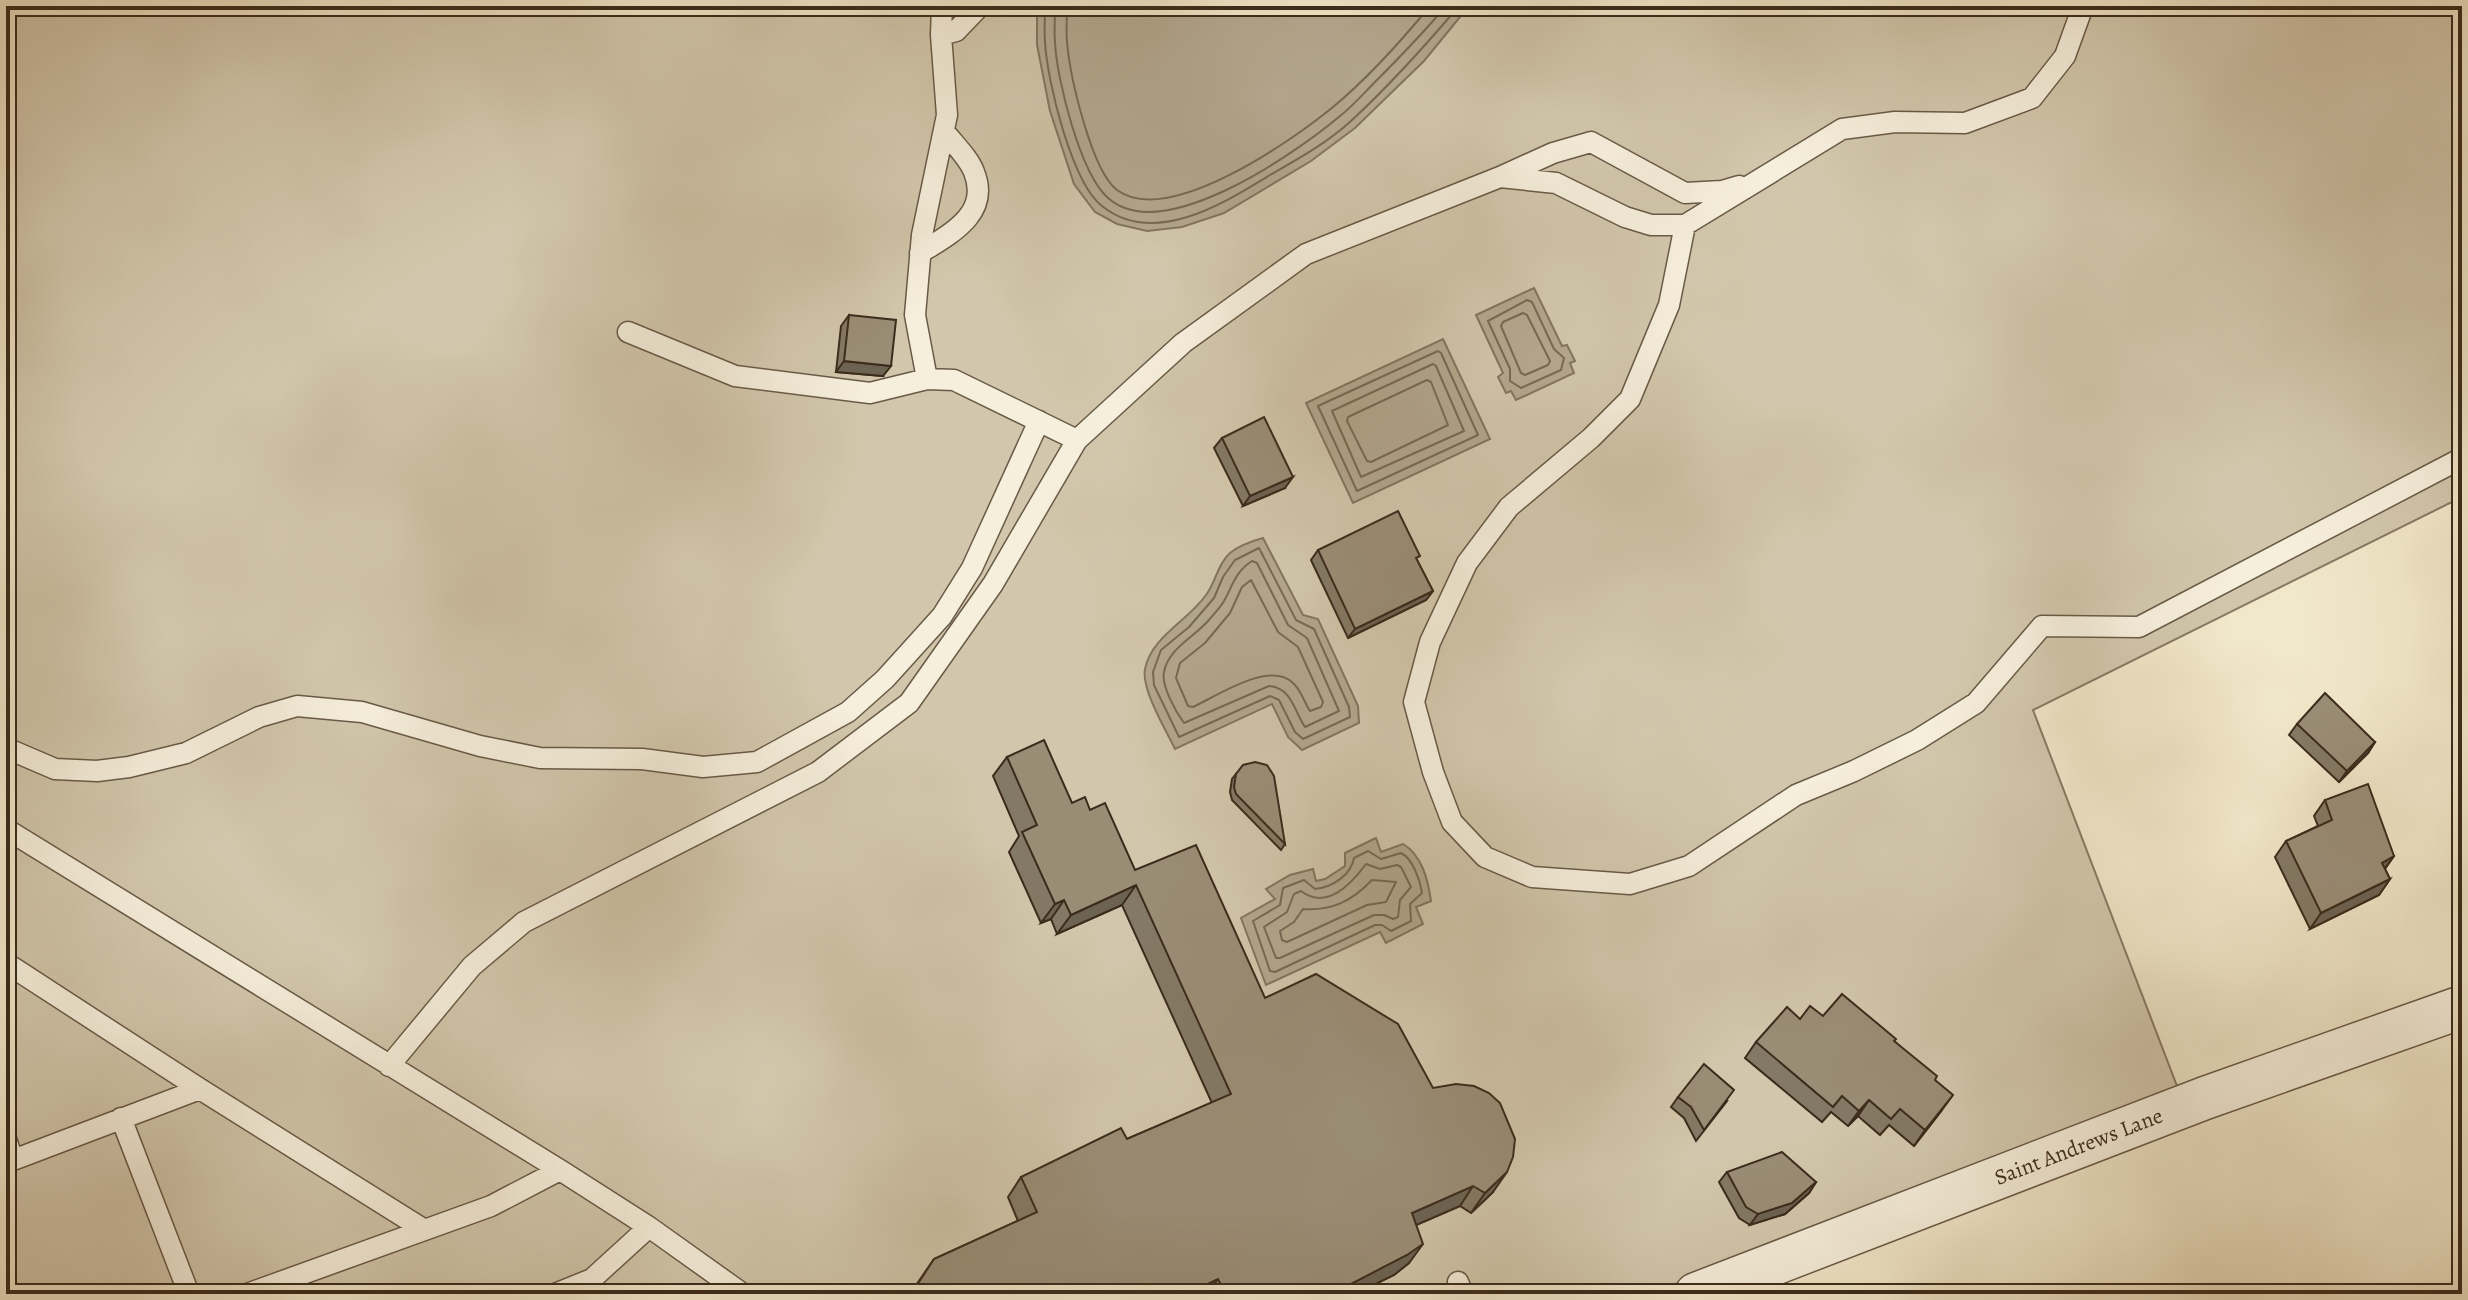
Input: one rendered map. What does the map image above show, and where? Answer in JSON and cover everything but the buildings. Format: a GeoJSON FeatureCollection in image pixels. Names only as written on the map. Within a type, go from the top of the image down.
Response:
{"type":"FeatureCollection","features":[{"type":"Feature","properties":{"kind":"street","name":"Saint Andrews Lane"},"geometry":{"type":"LineString","coordinates":[[1696,1294],[2205,1098],[2462,1007]]}},
{"type":"Feature","properties":{"kind":"lane"},"geometry":{"type":"LineString","coordinates":[[927,379],[915,315],[922,235],[947,115],[942,6]]}},
{"type":"Feature","properties":{"kind":"lane"},"geometry":{"type":"LineString","coordinates":[[941,35],[956,31],[980,6]]}},
{"type":"Feature","properties":{"kind":"lane"},"geometry":{"type":"LineString","coordinates":[[1500,177],[1556,183],[1625,217],[1651,225],[1685,225],[1842,129],[1895,122],[1965,123],[2032,98],[2065,56],[2083,6]]}},
{"type":"Feature","properties":{"kind":"lane"},"geometry":{"type":"LineString","coordinates":[[920,253],[970,218],[976,208],[978,193],[974,171],[944,131]]}},
{"type":"Feature","properties":{"kind":"lane"},"geometry":{"type":"LineString","coordinates":[[389,1066],[472,966],[524,922],[818,772],[909,703],[993,584],[1077,440],[1183,343],[1306,254],[1553,153],[1591,142],[1685,193],[1722,191],[1759,179]]}},
{"type":"Feature","properties":{"kind":"lane"},"geometry":{"type":"LineString","coordinates":[[1685,225],[1669,305],[1630,399],[1591,438],[1509,507],[1467,563],[1430,642],[1414,702],[1433,772],[1452,822],[1485,857],[1532,877],[1630,884],[1689,866],[1796,795],[1917,740],[1976,703],[2042,626],[2139,627],[2462,458]]}},
{"type":"Feature","properties":{"kind":"lane"},"geometry":{"type":"LineString","coordinates":[[628,332],[735,376],[870,393],[927,379],[954,380],[1077,440]]}},
{"type":"Feature","properties":{"kind":"lane"},"geometry":{"type":"LineString","coordinates":[[6,748],[55,769],[97,771],[129,767],[186,753],[259,717],[297,706],[362,712],[480,746],[540,758],[642,759],[703,767],[757,762],[848,712],[885,679],[942,616],[972,568],[1039,421]]}},
{"type":"Feature","properties":{"kind":"lane"},"geometry":{"type":"LineString","coordinates":[[6,829],[560,1170],[649,1227],[743,1294]]}},
{"type":"Feature","properties":{"kind":"lane"},"geometry":{"type":"LineString","coordinates":[[6,963],[423,1229]]}},
{"type":"Feature","properties":{"kind":"lane"},"geometry":{"type":"LineString","coordinates":[[6,1139],[13,1160],[200,1089]]}},
{"type":"Feature","properties":{"kind":"lane"},"geometry":{"type":"LineString","coordinates":[[121,1118],[189,1294]]}},
{"type":"Feature","properties":{"kind":"lane"},"geometry":{"type":"LineString","coordinates":[[247,1294],[491,1206],[560,1170]]}},
{"type":"Feature","properties":{"kind":"lane"},"geometry":{"type":"LineString","coordinates":[[555,1294],[592,1279],[649,1227]]}},
{"type":"Feature","properties":{"kind":"shaded area"},"geometry":{"type":"Polygon","coordinates":[[[6,6],[2462,6],[2462,497],[2033,710],[2180,1094],[1649,1294],[6,1294],[6,6]]]}},
{"type":"Feature","properties":{"kind":"water"},"geometry":{"type":"Polygon","coordinates":[[[1037,6],[1469,6],[1424,61],[1355,128],[1311,161],[1224,213],[1182,227],[1147,231],[1117,224],[1095,212],[1074,184],[1050,111],[1037,45],[1037,6]]]}},
{"type":"Feature","properties":{"kind":"water"},"geometry":{"type":"Polygon","coordinates":[[[1534,288],[1562,346],[1567,345],[1575,361],[1570,363],[1574,373],[1516,400],[1511,391],[1506,393],[1498,377],[1503,373],[1476,315],[1534,288]]]}},
{"type":"Feature","properties":{"kind":"water"},"geometry":{"type":"Polygon","coordinates":[[[1443,339],[1490,439],[1353,503],[1306,403],[1443,339]]]}},
{"type":"Feature","properties":{"kind":"water"},"geometry":{"type":"Polygon","coordinates":[[[1263,538],[1303,615],[1318,619],[1358,706],[1359,723],[1302,750],[1288,737],[1272,704],[1175,749],[1147,687],[1145,669],[1149,657],[1162,638],[1206,595],[1230,553],[1263,538]]]}},
{"type":"Feature","properties":{"kind":"water"},"geometry":{"type":"Polygon","coordinates":[[[1376,838],[1381,852],[1403,844],[1419,861],[1431,901],[1416,907],[1423,924],[1386,943],[1380,932],[1266,985],[1241,918],[1275,899],[1266,889],[1290,875],[1313,869],[1316,881],[1325,879],[1345,866],[1345,853],[1376,838]]]}}]}
